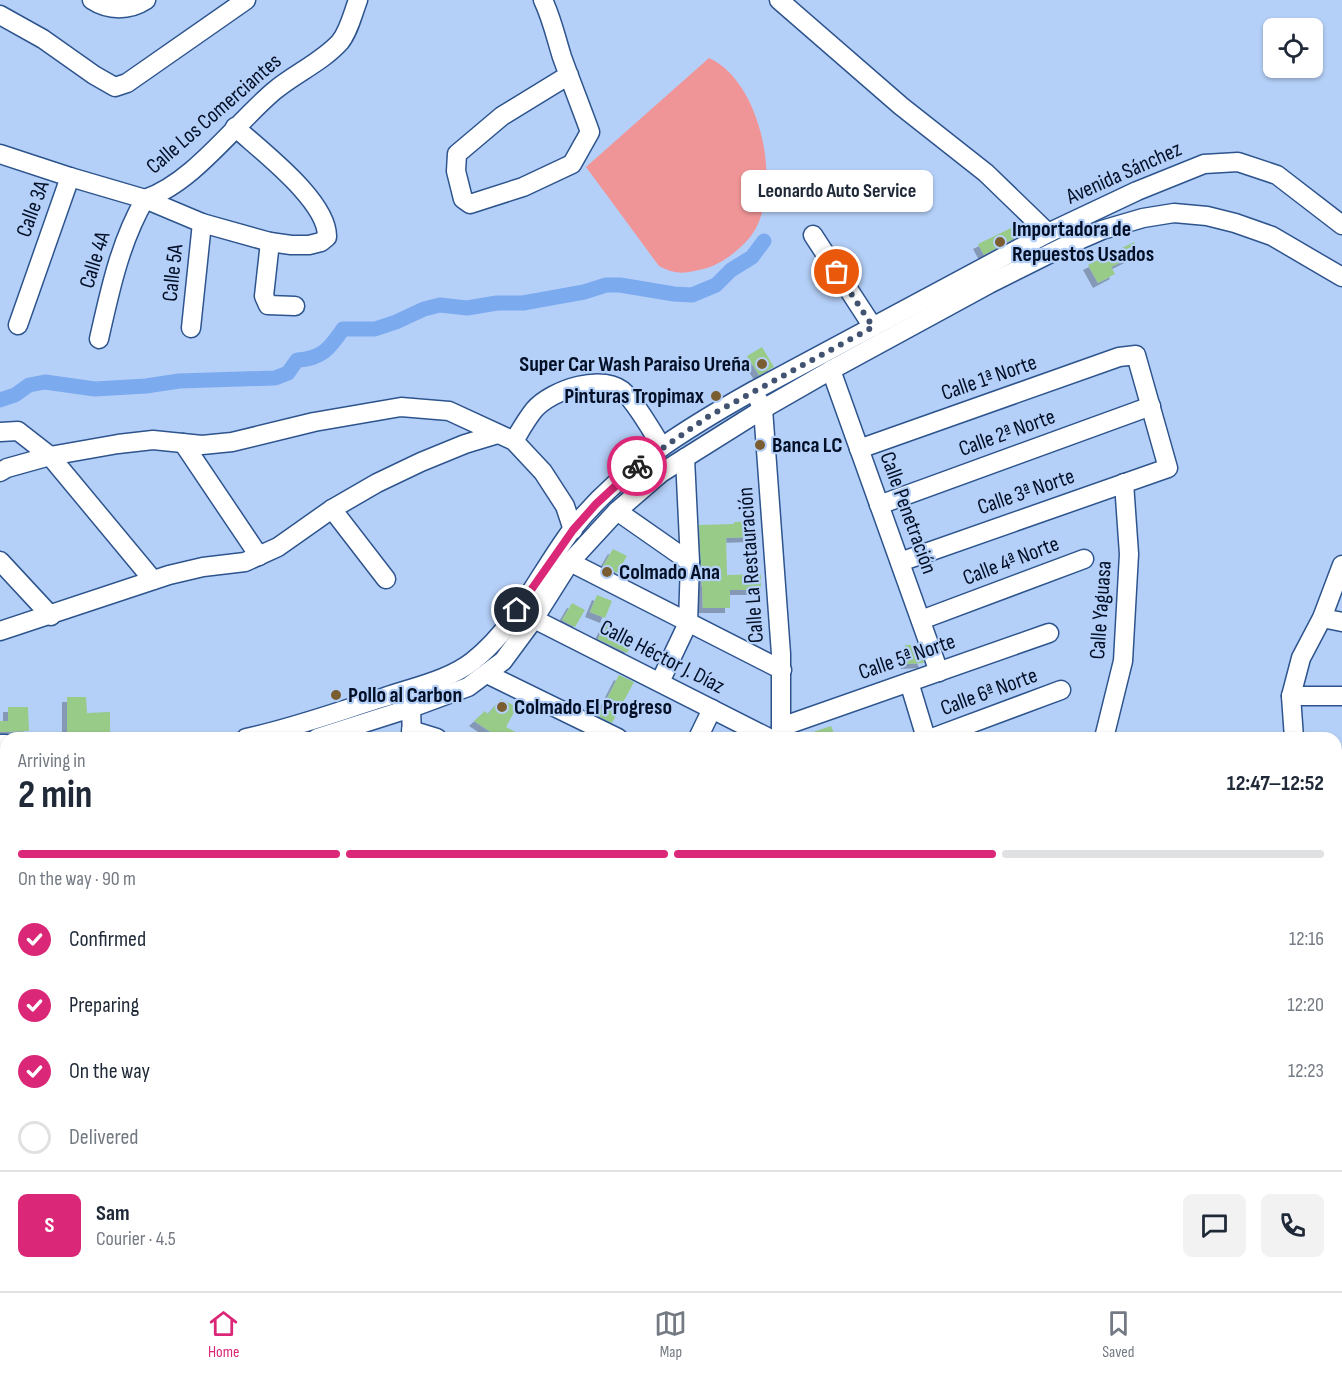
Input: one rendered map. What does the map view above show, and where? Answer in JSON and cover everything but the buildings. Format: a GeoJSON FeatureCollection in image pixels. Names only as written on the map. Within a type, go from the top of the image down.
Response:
{"type":"FeatureCollection","features":[{"type":"Feature","properties":{"kind":"street"},"geometry":{"type":"LineString","coordinates":[[92,0],[99,5],[118,8],[139,5],[146,0]]}},
{"type":"Feature","properties":{"kind":"street"},"geometry":{"type":"LineString","coordinates":[[0,15],[43,39],[115,87],[127,83],[246,0]]}},
{"type":"Feature","properties":{"kind":"street","name":"Calle Los Comerciantes"},"geometry":{"type":"LineString","coordinates":[[0,154],[145,199],[166,191],[186,176],[273,92],[339,43],[350,23],[358,0]]}},
{"type":"Feature","properties":{"kind":"street"},"geometry":{"type":"LineString","coordinates":[[543,0],[590,132],[572,164],[495,198],[470,204],[462,199],[456,171],[457,154],[502,116],[569,75]]}},
{"type":"Feature","properties":{"kind":"street"},"geometry":{"type":"LineString","coordinates":[[779,0],[901,106],[986,173],[1048,233]]}},
{"type":"Feature","properties":{"kind":"street"},"geometry":{"type":"LineString","coordinates":[[145,199],[202,223],[270,242],[291,245],[321,242],[327,237],[327,227],[305,192],[235,127]]}},
{"type":"Feature","properties":{"kind":"street","name":"Avenida Sánchez"},"geometry":{"type":"LineString","coordinates":[[271,732],[407,690],[460,670],[493,642],[507,626],[573,530],[622,478],[662,447],[753,391],[1048,233],[1137,191],[1204,164],[1221,162],[1238,162],[1277,175],[1342,225]]}},
{"type":"Feature","properties":{"kind":"street","name":"Calle 3A"},"geometry":{"type":"LineString","coordinates":[[18,325],[70,177]]}},
{"type":"Feature","properties":{"kind":"street","name":"Calle 4A"},"geometry":{"type":"LineString","coordinates":[[99,339],[120,256],[145,199]]}},
{"type":"Feature","properties":{"kind":"street","name":"Avenida Sánchez"},"geometry":{"type":"LineString","coordinates":[[335,732],[468,687],[487,674],[503,661],[534,619],[570,562],[617,511],[661,473],[763,409],[831,370],[989,284],[1102,230],[1156,215],[1174,213],[1207,216],[1272,236],[1342,277]]}},
{"type":"Feature","properties":{"kind":"street","name":"Calle 5A"},"geometry":{"type":"LineString","coordinates":[[191,328],[202,223]]}},
{"type":"Feature","properties":{"kind":"street"},"geometry":{"type":"LineString","coordinates":[[813,235],[873,327]]}},
{"type":"Feature","properties":{"kind":"street"},"geometry":{"type":"LineString","coordinates":[[270,242],[265,301],[268,304],[295,306]]}},
{"type":"Feature","properties":{"kind":"street","name":"Calle 1ª Norte"},"geometry":{"type":"LineString","coordinates":[[859,449],[1119,357],[1136,354],[1151,406]]}},
{"type":"Feature","properties":{"kind":"street","name":"Calle Penetración"},"geometry":{"type":"LineString","coordinates":[[831,370],[939,672]]}},
{"type":"Feature","properties":{"kind":"street"},"geometry":{"type":"LineString","coordinates":[[0,631],[51,616],[153,580],[203,567],[245,562],[278,547],[332,509],[376,483],[465,444],[506,438],[545,400],[564,390],[596,383],[613,385],[625,393],[662,447]]}},
{"type":"Feature","properties":{"kind":"street","name":"Calle La Restauración"},"geometry":{"type":"LineString","coordinates":[[753,391],[763,409],[782,670],[777,732]]}},
{"type":"Feature","properties":{"kind":"street","name":"Calle 3ª Norte"},"geometry":{"type":"LineString","coordinates":[[900,562],[1168,468],[1151,406]]}},
{"type":"Feature","properties":{"kind":"street","name":"Calle 2ª Norte"},"geometry":{"type":"LineString","coordinates":[[879,505],[1151,406]]}},
{"type":"Feature","properties":{"kind":"street"},"geometry":{"type":"LineString","coordinates":[[0,472],[51,456],[118,444],[153,440],[202,445],[232,442],[314,422],[401,407],[449,411],[506,438],[543,472],[565,506],[573,530]]}},
{"type":"Feature","properties":{"kind":"street"},"geometry":{"type":"LineString","coordinates":[[0,432],[18,431],[51,456],[153,580]]}},
{"type":"Feature","properties":{"kind":"street"},"geometry":{"type":"LineString","coordinates":[[183,442],[259,556]]}},
{"type":"Feature","properties":{"kind":"street"},"geometry":{"type":"LineString","coordinates":[[660,682],[688,623],[690,562],[685,458]]}},
{"type":"Feature","properties":{"kind":"street","name":"Calle Yaguasa"},"geometry":{"type":"LineString","coordinates":[[1105,732],[1123,661],[1129,554],[1124,483]]}},
{"type":"Feature","properties":{"kind":"street"},"geometry":{"type":"LineString","coordinates":[[332,509],[386,579]]}},
{"type":"Feature","properties":{"kind":"street"},"geometry":{"type":"LineString","coordinates":[[617,511],[690,562]]}},
{"type":"Feature","properties":{"kind":"street","name":"Calle 4ª Norte"},"geometry":{"type":"LineString","coordinates":[[921,620],[1084,559]]}},
{"type":"Feature","properties":{"kind":"street"},"geometry":{"type":"LineString","coordinates":[[0,561],[51,616]]}},
{"type":"Feature","properties":{"kind":"street"},"geometry":{"type":"LineString","coordinates":[[570,562],[782,670]]}},
{"type":"Feature","properties":{"kind":"street"},"geometry":{"type":"LineString","coordinates":[[1294,732],[1291,696],[1301,658],[1322,618],[1342,565]]}},
{"type":"Feature","properties":{"kind":"street"},"geometry":{"type":"LineString","coordinates":[[1322,618],[1342,622]]}},
{"type":"Feature","properties":{"kind":"street","name":"Calle Héctor J. Díaz"},"geometry":{"type":"LineString","coordinates":[[534,619],[712,709],[772,732]]}},
{"type":"Feature","properties":{"kind":"street","name":"Calle 5ª Norte"},"geometry":{"type":"LineString","coordinates":[[782,732],[909,682],[1049,633]]}},
{"type":"Feature","properties":{"kind":"street"},"geometry":{"type":"LineString","coordinates":[[487,674],[606,732]]}},
{"type":"Feature","properties":{"kind":"street"},"geometry":{"type":"LineString","coordinates":[[909,682],[924,732]]}},
{"type":"Feature","properties":{"kind":"street"},"geometry":{"type":"LineString","coordinates":[[407,690],[411,708],[412,732]]}},
{"type":"Feature","properties":{"kind":"street","name":"Calle 6ª Norte"},"geometry":{"type":"LineString","coordinates":[[948,732],[1062,690]]}},
{"type":"Feature","properties":{"kind":"street"},"geometry":{"type":"LineString","coordinates":[[1291,696],[1342,696]]}},
{"type":"Feature","properties":{"kind":"street"},"geometry":{"type":"LineString","coordinates":[[701,732],[712,709]]}},
{"type":"Feature","properties":{"kind":"shaded area"},"geometry":{"type":"Polygon","coordinates":[[[709,58],[727,70],[753,109],[766,159],[763,208],[756,228],[735,252],[707,268],[677,272],[659,266],[586,167],[709,58]]]}},
{"type":"Feature","properties":{"kind":"waterway"},"geometry":{"type":"LineString","coordinates":[[0,400],[15,395],[29,385],[45,382],[95,389],[146,386],[179,381],[275,378],[288,373],[297,360],[319,355],[334,342],[343,329],[375,329],[440,305],[467,308],[497,303],[523,303],[584,292],[606,285],[692,295],[716,285],[731,270],[752,257],[764,241]]}},
{"type":"Feature","properties":{"kind":"way so far"},"geometry":{"type":"LineString","coordinates":[[637,466],[709,416],[873,327],[837,272]]}},
{"type":"Feature","properties":{"kind":"place","name":"Importadora de Repuestos Usados"},"geometry":{"type":"Point","coordinates":[1000,242]}},
{"type":"Feature","properties":{"kind":"place","name":"Leonardo Auto Service"},"geometry":{"type":"Point","coordinates":[837,272]}},
{"type":"Feature","properties":{"kind":"place","name":"Super Car Wash Paraiso Ureña"},"geometry":{"type":"Point","coordinates":[762,364]}},
{"type":"Feature","properties":{"kind":"place","name":"Pinturas Tropimax"},"geometry":{"type":"Point","coordinates":[716,396]}},
{"type":"Feature","properties":{"kind":"place","name":"Banca LC"},"geometry":{"type":"Point","coordinates":[760,445]}},
{"type":"Feature","properties":{"kind":"place","name":"Colmado Ana"},"geometry":{"type":"Point","coordinates":[607,572]}},
{"type":"Feature","properties":{"kind":"place","name":"Pollo al Carbon"},"geometry":{"type":"Point","coordinates":[336,695]}},
{"type":"Feature","properties":{"kind":"place","name":"Colmado El Progreso"},"geometry":{"type":"Point","coordinates":[502,707]}},
{"type":"Feature","properties":{"kind":"route"},"geometry":{"type":"LineString","coordinates":[[517,610],[573,530],[622,478],[637,466]]}}]}
